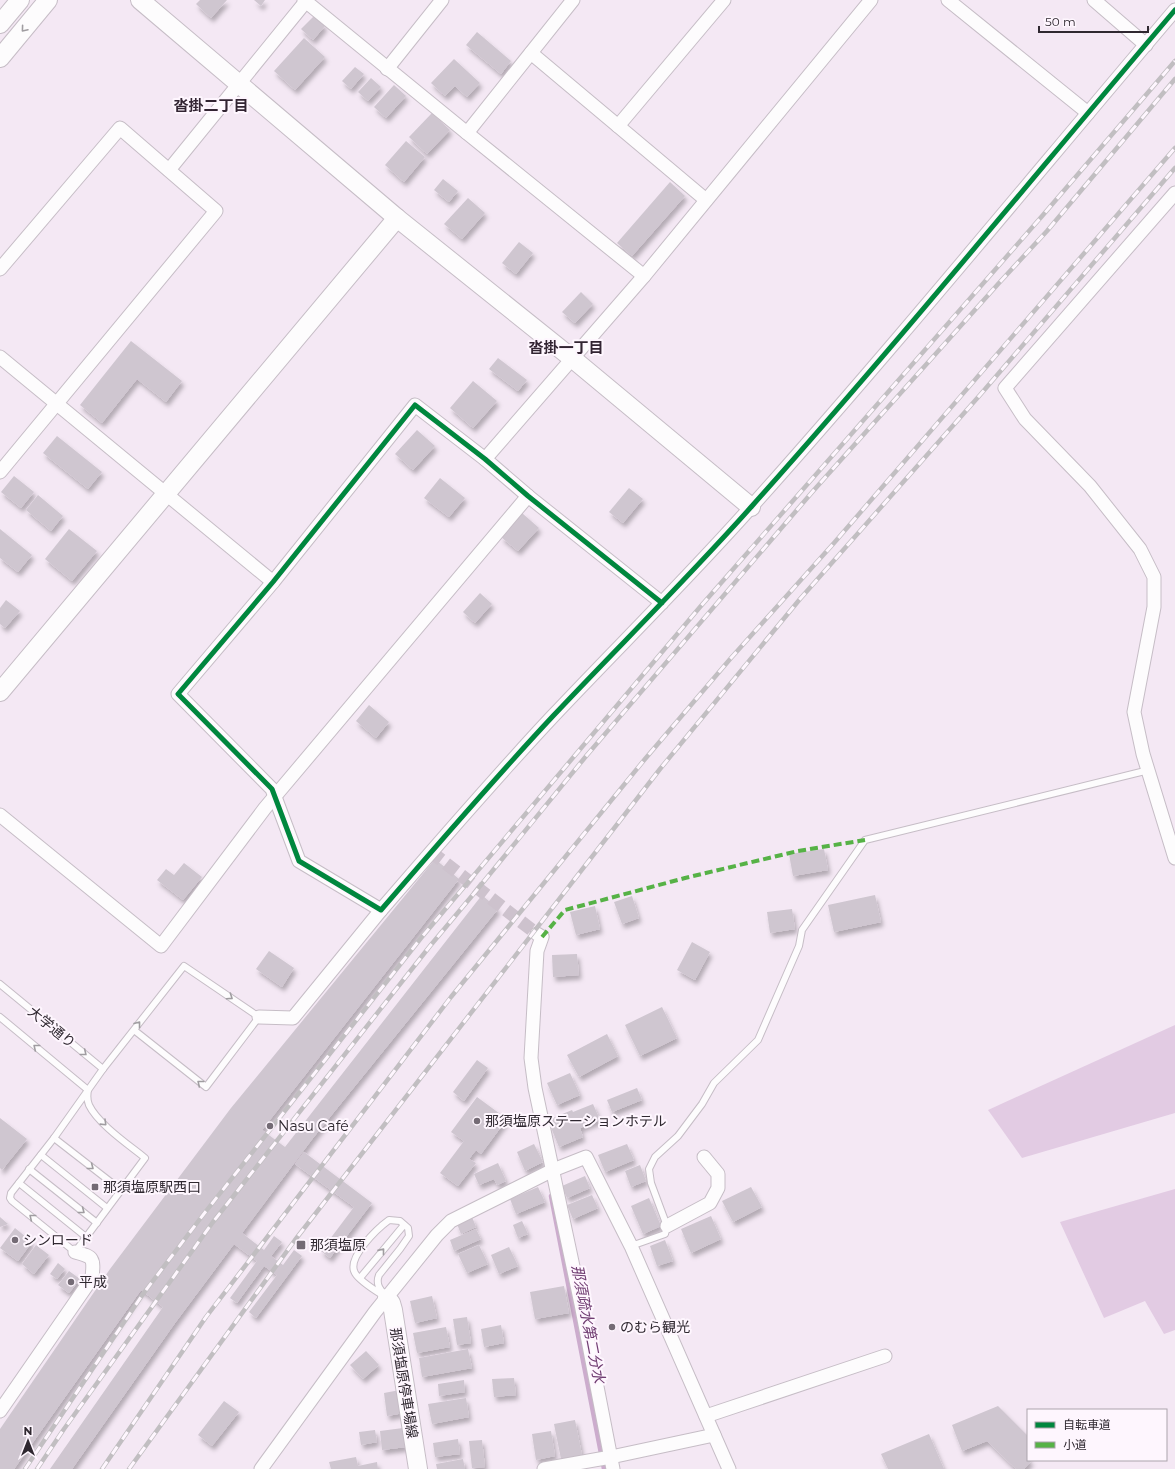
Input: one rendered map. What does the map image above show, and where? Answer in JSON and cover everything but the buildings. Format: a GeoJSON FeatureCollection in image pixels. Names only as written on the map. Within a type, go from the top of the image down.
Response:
{"type":"FeatureCollection","features":[{"type":"Feature","properties":{"kind":"street"},"geometry":{"type":"LineString","coordinates":[[0,24],[20,0]]}},
{"type":"Feature","properties":{"kind":"street"},"geometry":{"type":"LineString","coordinates":[[0,58],[48,0]]}},
{"type":"Feature","properties":{"kind":"street"},"geometry":{"type":"LineString","coordinates":[[140,0],[397,218],[573,359],[751,508]]}},
{"type":"Feature","properties":{"kind":"street"},"geometry":{"type":"LineString","coordinates":[[388,69],[442,0]]}},
{"type":"Feature","properties":{"kind":"street"},"geometry":{"type":"LineString","coordinates":[[467,133],[573,0]]}},
{"type":"Feature","properties":{"kind":"street"},"geometry":{"type":"LineString","coordinates":[[618,126],[724,0]]}},
{"type":"Feature","properties":{"kind":"street"},"geometry":{"type":"LineString","coordinates":[[485,459],[644,276],[871,0]]}},
{"type":"Feature","properties":{"kind":"street"},"geometry":{"type":"LineString","coordinates":[[948,0],[1088,113]]}},
{"type":"Feature","properties":{"kind":"street"},"geometry":{"type":"LineString","coordinates":[[1094,0],[1146,44]]}},
{"type":"Feature","properties":{"kind":"street"},"geometry":{"type":"LineString","coordinates":[[168,170],[306,1],[644,276]]}},
{"type":"Feature","properties":{"kind":"street"},"geometry":{"type":"LineString","coordinates":[[259,1017],[293,1018],[381,910],[431,852],[551,719],[751,508],[850,395],[1175,10]]}},
{"type":"Feature","properties":{"kind":"street"},"geometry":{"type":"LineString","coordinates":[[531,54],[706,200]]}},
{"type":"Feature","properties":{"kind":"street"},"geometry":{"type":"LineString","coordinates":[[0,269],[120,128],[216,211],[0,472]]}},
{"type":"Feature","properties":{"kind":"street"},"geometry":{"type":"LineString","coordinates":[[1175,193],[1005,388],[1025,418],[1090,486],[1140,548],[1154,577],[1154,607],[1134,712],[1143,754],[1175,858]]}},
{"type":"Feature","properties":{"kind":"street"},"geometry":{"type":"LineString","coordinates":[[0,692],[165,493],[397,218]]}},
{"type":"Feature","properties":{"kind":"street"},"geometry":{"type":"LineString","coordinates":[[0,357],[273,582]]}},
{"type":"Feature","properties":{"kind":"street"},"geometry":{"type":"LineString","coordinates":[[381,910],[299,861],[272,789],[178,694],[273,582],[415,405],[485,459],[528,496],[662,603]]}},
{"type":"Feature","properties":{"kind":"street"},"geometry":{"type":"LineString","coordinates":[[0,814],[161,946],[275,798],[528,496]]}},
{"type":"Feature","properties":{"kind":"street"},"geometry":{"type":"LineString","coordinates":[[537,934],[542,937],[537,951],[531,1058],[535,1088],[581,1304],[612,1463]]}},
{"type":"Feature","properties":{"kind":"street"},"geometry":{"type":"LineString","coordinates":[[261,1469],[355,1338],[437,1235],[451,1221],[553,1170],[586,1157],[632,1246],[729,1469]]}},
{"type":"Feature","properties":{"kind":"street"},"geometry":{"type":"LineString","coordinates":[[667,1226],[710,1203],[718,1188],[718,1174],[704,1157]]}},
{"type":"Feature","properties":{"kind":"street"},"geometry":{"type":"LineString","coordinates":[[1,1406],[92,1278],[93,1262],[89,1256],[75,1252]]}},
{"type":"Feature","properties":{"kind":"street","name":"那須塩原停車場線"},"geometry":{"type":"LineString","coordinates":[[387,1298],[391,1303],[418,1469]]}},
{"type":"Feature","properties":{"kind":"street"},"geometry":{"type":"LineString","coordinates":[[706,1416],[885,1356]]}},
{"type":"Feature","properties":{"kind":"street"},"geometry":{"type":"LineString","coordinates":[[544,1469],[612,1463],[714,1436]]}},
{"type":"Feature","properties":{"kind":"lane"},"geometry":{"type":"LineString","coordinates":[[632,1246],[665,1234],[667,1226],[651,1183],[649,1169],[655,1157],[678,1136],[702,1104],[714,1083],[758,1040],[799,946],[802,930],[865,840],[1149,770]]}},
{"type":"Feature","properties":{"kind":"lane"},"geometry":{"type":"LineString","coordinates":[[88,1090],[87,1098],[89,1105],[103,1123],[145,1158],[75,1252],[10,1198],[11,1193],[54,1138],[88,1090],[103,1069],[184,966],[259,1017],[206,1087],[134,1030]]}},
{"type":"Feature","properties":{"kind":"lane","name":"大学通り"},"geometry":{"type":"LineString","coordinates":[[0,984],[103,1069]]}},
{"type":"Feature","properties":{"kind":"lane","name":"大学通り"},"geometry":{"type":"LineString","coordinates":[[0,1017],[88,1090]]}},
{"type":"Feature","properties":{"kind":"lane"},"geometry":{"type":"LineString","coordinates":[[54,1138],[121,1190]]}},
{"type":"Feature","properties":{"kind":"lane"},"geometry":{"type":"LineString","coordinates":[[41,1155],[107,1208]]}},
{"type":"Feature","properties":{"kind":"lane"},"geometry":{"type":"LineString","coordinates":[[29,1170],[97,1223]]}},
{"type":"Feature","properties":{"kind":"lane"},"geometry":{"type":"LineString","coordinates":[[19,1183],[86,1237]]}},
{"type":"Feature","properties":{"kind":"lane"},"geometry":{"type":"LineString","coordinates":[[389,1220],[400,1221],[409,1231],[406,1242],[379,1275],[377,1281],[378,1286],[387,1298],[355,1273],[353,1263],[369,1239],[380,1226],[389,1220]]}},
{"type":"Feature","properties":{"kind":"lane"},"geometry":{"type":"LineString","coordinates":[[360,1278],[404,1224]]}},
{"type":"Feature","properties":{"kind":"shaded area"},"geometry":{"type":"Polygon","coordinates":[[[1175,1025],[1175,1113],[1022,1158],[988,1110],[1175,1025]]]}},
{"type":"Feature","properties":{"kind":"shaded area"},"geometry":{"type":"Polygon","coordinates":[[[1175,1189],[1175,1330],[1164,1334],[1145,1301],[1104,1318],[1060,1222],[1175,1189]]]}},
{"type":"Feature","properties":{"kind":"waterway","name":"那須疏水第二分水"},"geometry":{"type":"LineString","coordinates":[[551,1196],[604,1469]]}},
{"type":"Feature","properties":{"kind":"tunnel"},"geometry":{"type":"LineString","coordinates":[[431,852],[537,934]]}},
{"type":"Feature","properties":{"kind":"railway"},"geometry":{"type":"LineString","coordinates":[[25,1469],[143,1294],[203,1215],[421,938],[700,607],[1043,215],[1175,61]]}},
{"type":"Feature","properties":{"kind":"railway"},"geometry":{"type":"LineString","coordinates":[[37,1469],[64,1429],[213,1222],[430,946],[587,755],[814,490],[1047,231],[1175,79]]}},
{"type":"Feature","properties":{"kind":"railway"},"geometry":{"type":"LineString","coordinates":[[102,1469],[206,1317],[451,997],[645,759],[731,658],[834,543],[1175,148]]}},
{"type":"Feature","properties":{"kind":"railway"},"geometry":{"type":"LineString","coordinates":[[129,1469],[295,1240],[660,769],[800,599],[980,395],[1175,168]]}},
{"type":"Feature","properties":{"kind":"marked path"},"geometry":{"type":"LineString","coordinates":[[542,937],[565,910],[685,878],[798,851],[865,840]]}},
{"type":"Feature","properties":{"kind":"cycle path"},"geometry":{"type":"LineString","coordinates":[[662,603],[528,496],[485,459],[415,405],[273,582],[178,694],[272,789],[299,861],[381,910],[531,740],[578,690],[653,612],[678,586],[806,445],[912,322],[1175,10]]}},
{"type":"Feature","properties":{"kind":"place","name":"那須塩原ステーションホテル"},"geometry":{"type":"Point","coordinates":[477,1121]}},
{"type":"Feature","properties":{"kind":"place","name":"Nasu Café"},"geometry":{"type":"Point","coordinates":[270,1126]}},
{"type":"Feature","properties":{"kind":"place","name":"那須塩原駅西口"},"geometry":{"type":"Point","coordinates":[95,1187]}},
{"type":"Feature","properties":{"kind":"place","name":"シンロード"},"geometry":{"type":"Point","coordinates":[15,1240]}},
{"type":"Feature","properties":{"kind":"place","name":"那須塩原"},"geometry":{"type":"Point","coordinates":[301,1245]}},
{"type":"Feature","properties":{"kind":"place","name":"平成"},"geometry":{"type":"Point","coordinates":[71,1282]}},
{"type":"Feature","properties":{"kind":"place","name":"のむら観光"},"geometry":{"type":"Point","coordinates":[612,1327]}},
{"type":"Feature","properties":{"kind":"district","name":"沓掛二丁目"},"geometry":{"type":"Point","coordinates":[211,106]}},
{"type":"Feature","properties":{"kind":"district","name":"沓掛一丁目"},"geometry":{"type":"Point","coordinates":[566,348]}}]}
